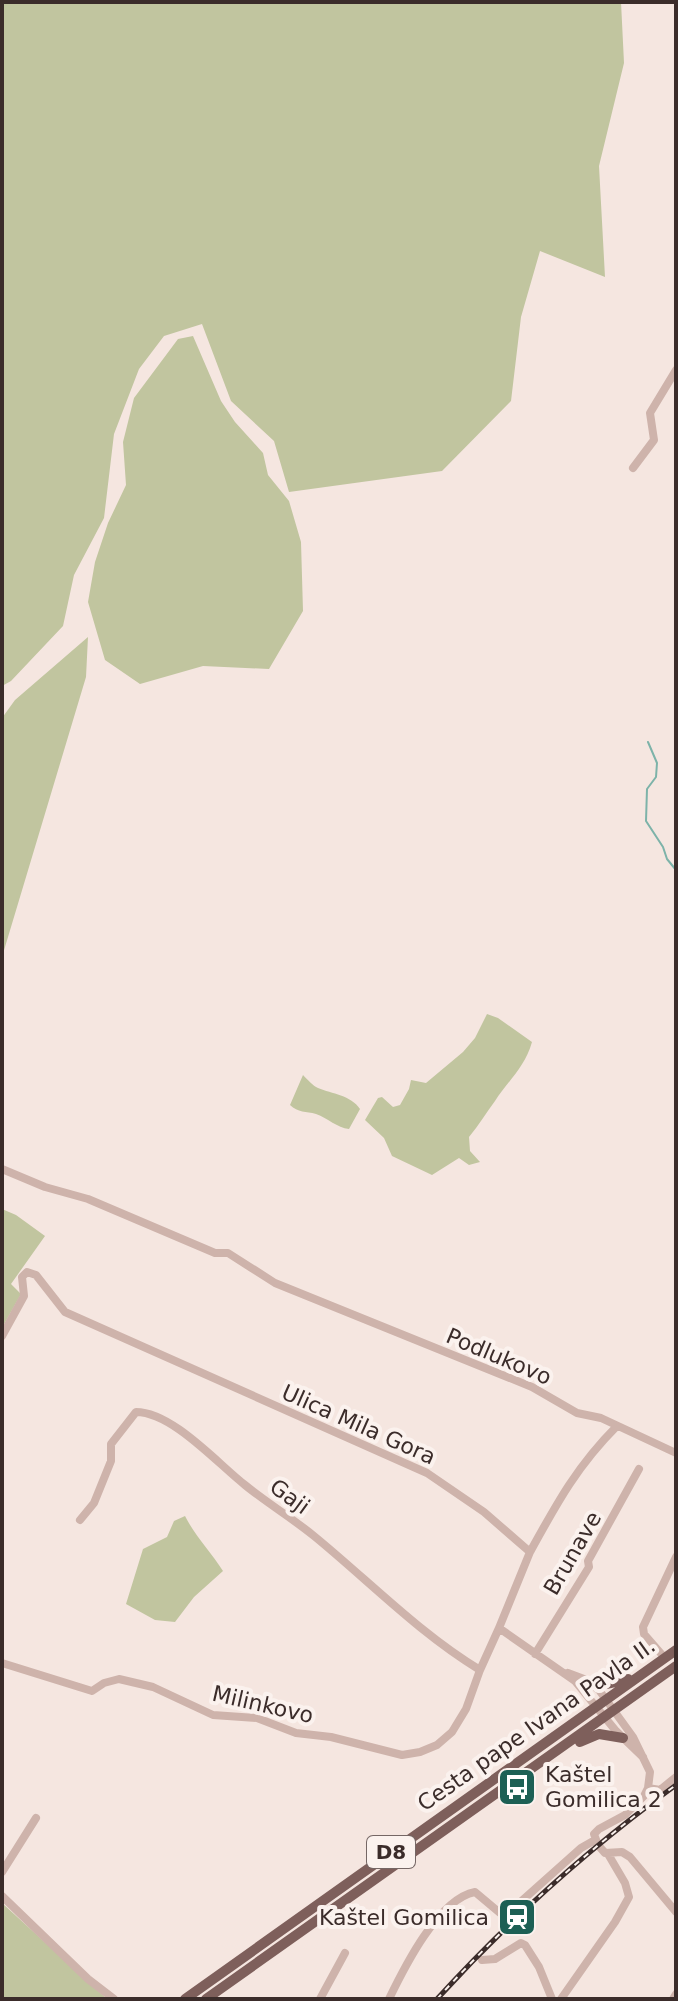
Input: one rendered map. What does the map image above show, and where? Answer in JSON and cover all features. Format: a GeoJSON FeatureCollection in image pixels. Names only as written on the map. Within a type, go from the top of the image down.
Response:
{"type":"FeatureCollection","features":[{"type":"Feature","properties":{"kind":"main road","name":"Cesta pape Ivana Pavla II."},"geometry":{"type":"LineString","coordinates":[[185,1999],[676,1650]]}},
{"type":"Feature","properties":{"kind":"main road","name":"Cesta pape Ivana Pavla II."},"geometry":{"type":"LineString","coordinates":[[206,1999],[676,1666]]}},
{"type":"Feature","properties":{"kind":"main road"},"geometry":{"type":"LineString","coordinates":[[590,1682],[606,1684],[638,1676]]}},
{"type":"Feature","properties":{"kind":"main road"},"geometry":{"type":"LineString","coordinates":[[566,1745],[599,1734],[623,1738]]}},
{"type":"Feature","properties":{"kind":"street"},"geometry":{"type":"LineString","coordinates":[[633,468],[654,440],[650,413],[676,370]]}},
{"type":"Feature","properties":{"kind":"street","name":"Podlukovo"},"geometry":{"type":"LineString","coordinates":[[2,1169],[45,1187],[88,1199],[215,1253],[228,1253],[275,1283],[532,1387],[577,1413],[601,1418],[676,1453]]}},
{"type":"Feature","properties":{"kind":"street","name":"Ulica Mila Gora"},"geometry":{"type":"LineString","coordinates":[[2,1336],[24,1296],[22,1277],[27,1272],[36,1275],[65,1312],[427,1473],[484,1512],[530,1552]]}},
{"type":"Feature","properties":{"kind":"street","name":"Gaji"},"geometry":{"type":"LineString","coordinates":[[80,1520],[94,1503],[111,1461],[111,1444],[136,1412],[147,1412],[165,1420],[247,1487],[314,1536],[442,1647],[480,1670]]}},
{"type":"Feature","properties":{"kind":"street"},"geometry":{"type":"LineString","coordinates":[[480,1670],[530,1552],[568,1483],[590,1453],[617,1426]]}},
{"type":"Feature","properties":{"kind":"street","name":"Brunave"},"geometry":{"type":"LineString","coordinates":[[535,1654],[589,1567],[588,1561],[639,1469]]}},
{"type":"Feature","properties":{"kind":"street"},"geometry":{"type":"LineString","coordinates":[[664,1657],[644,1634],[643,1627],[676,1557]]}},
{"type":"Feature","properties":{"kind":"street"},"geometry":{"type":"LineString","coordinates":[[499,1628],[601,1702]]}},
{"type":"Feature","properties":{"kind":"street","name":"Milinkovo"},"geometry":{"type":"LineString","coordinates":[[2,1663],[92,1691],[104,1683],[119,1679],[153,1687],[213,1715],[257,1718],[296,1733],[331,1737],[402,1755],[437,1745],[452,1732],[466,1709],[480,1670]]}},
{"type":"Feature","properties":{"kind":"street"},"geometry":{"type":"LineString","coordinates":[[561,1999],[629,1897],[625,1883],[608,1854],[595,1840],[596,1831],[625,1815],[644,1796],[650,1772],[643,1757],[601,1702],[590,1682],[562,1671]]}},
{"type":"Feature","properties":{"kind":"street"},"geometry":{"type":"LineString","coordinates":[[610,1714],[623,1738],[643,1757]]}},
{"type":"Feature","properties":{"kind":"street"},"geometry":{"type":"LineString","coordinates":[[648,1788],[660,1790],[676,1777]]}},
{"type":"Feature","properties":{"kind":"street"},"geometry":{"type":"LineString","coordinates":[[2,1872],[36,1818]]}},
{"type":"Feature","properties":{"kind":"street"},"geometry":{"type":"LineString","coordinates":[[389,1999],[424,1934],[455,1904],[475,1892],[500,1913],[507,1914],[581,1848],[595,1840]]}},
{"type":"Feature","properties":{"kind":"street"},"geometry":{"type":"LineString","coordinates":[[608,1854],[622,1852],[630,1857],[676,1912]]}},
{"type":"Feature","properties":{"kind":"street"},"geometry":{"type":"LineString","coordinates":[[2,1896],[88,1979],[114,1999]]}},
{"type":"Feature","properties":{"kind":"street"},"geometry":{"type":"LineString","coordinates":[[482,1960],[495,1959],[521,1943],[525,1945],[539,1967],[552,1999]]}},
{"type":"Feature","properties":{"kind":"street"},"geometry":{"type":"LineString","coordinates":[[320,1999],[345,1953]]}},
{"type":"Feature","properties":{"kind":"green space"},"geometry":{"type":"Polygon","coordinates":[[[2,2],[621,2],[624,63],[599,166],[605,277],[540,251],[521,317],[511,401],[442,471],[289,492],[274,441],[231,401],[202,324],[164,336],[139,369],[114,434],[104,518],[74,575],[63,626],[11,681],[2,686],[2,2]]]}},
{"type":"Feature","properties":{"kind":"green space"},"geometry":{"type":"Polygon","coordinates":[[[193,336],[221,401],[263,453],[268,475],[289,501],[301,542],[303,611],[269,669],[203,666],[140,684],[105,660],[88,602],[95,562],[108,523],[126,485],[123,442],[134,398],[178,339],[193,336]]]}},
{"type":"Feature","properties":{"kind":"green space"},"geometry":{"type":"Polygon","coordinates":[[[88,637],[86,677],[2,957],[2,718],[15,700],[88,637]]]}},
{"type":"Feature","properties":{"kind":"green space"},"geometry":{"type":"Polygon","coordinates":[[[487,1014],[498,1018],[532,1042],[521,1066],[469,1137],[470,1151],[480,1162],[469,1165],[459,1158],[432,1175],[392,1156],[384,1138],[365,1120],[378,1098],[382,1097],[393,1107],[400,1105],[411,1080],[426,1083],[463,1052],[475,1038],[487,1014]]]}},
{"type":"Feature","properties":{"kind":"green space"},"geometry":{"type":"Polygon","coordinates":[[[303,1075],[316,1087],[356,1104],[360,1109],[349,1129],[290,1105],[303,1075]]]}},
{"type":"Feature","properties":{"kind":"green space"},"geometry":{"type":"Polygon","coordinates":[[[2,1209],[45,1236],[11,1284],[21,1294],[2,1328],[2,1209]]]}},
{"type":"Feature","properties":{"kind":"green space"},"geometry":{"type":"Polygon","coordinates":[[[185,1516],[223,1571],[194,1597],[175,1622],[155,1620],[126,1604],[143,1549],[167,1537],[174,1521],[185,1516]]]}},
{"type":"Feature","properties":{"kind":"green space"},"geometry":{"type":"Polygon","coordinates":[[[2,1903],[107,1999],[2,1999],[2,1903]]]}},
{"type":"Feature","properties":{"kind":"waterway"},"geometry":{"type":"LineString","coordinates":[[648,742],[657,763],[656,777],[647,789],[646,821],[676,870]]}},
{"type":"Feature","properties":{"kind":"railway"},"geometry":{"type":"LineString","coordinates":[[437,1999],[492,1941],[551,1886],[676,1785]]}},
{"type":"Feature","properties":{"kind":"place","name":"Kaštel Gomilica 2"},"geometry":{"type":"Point","coordinates":[517,1787]}},
{"type":"Feature","properties":{"kind":"place","name":"Kaštel Gomilica"},"geometry":{"type":"Point","coordinates":[517,1917]}}]}
